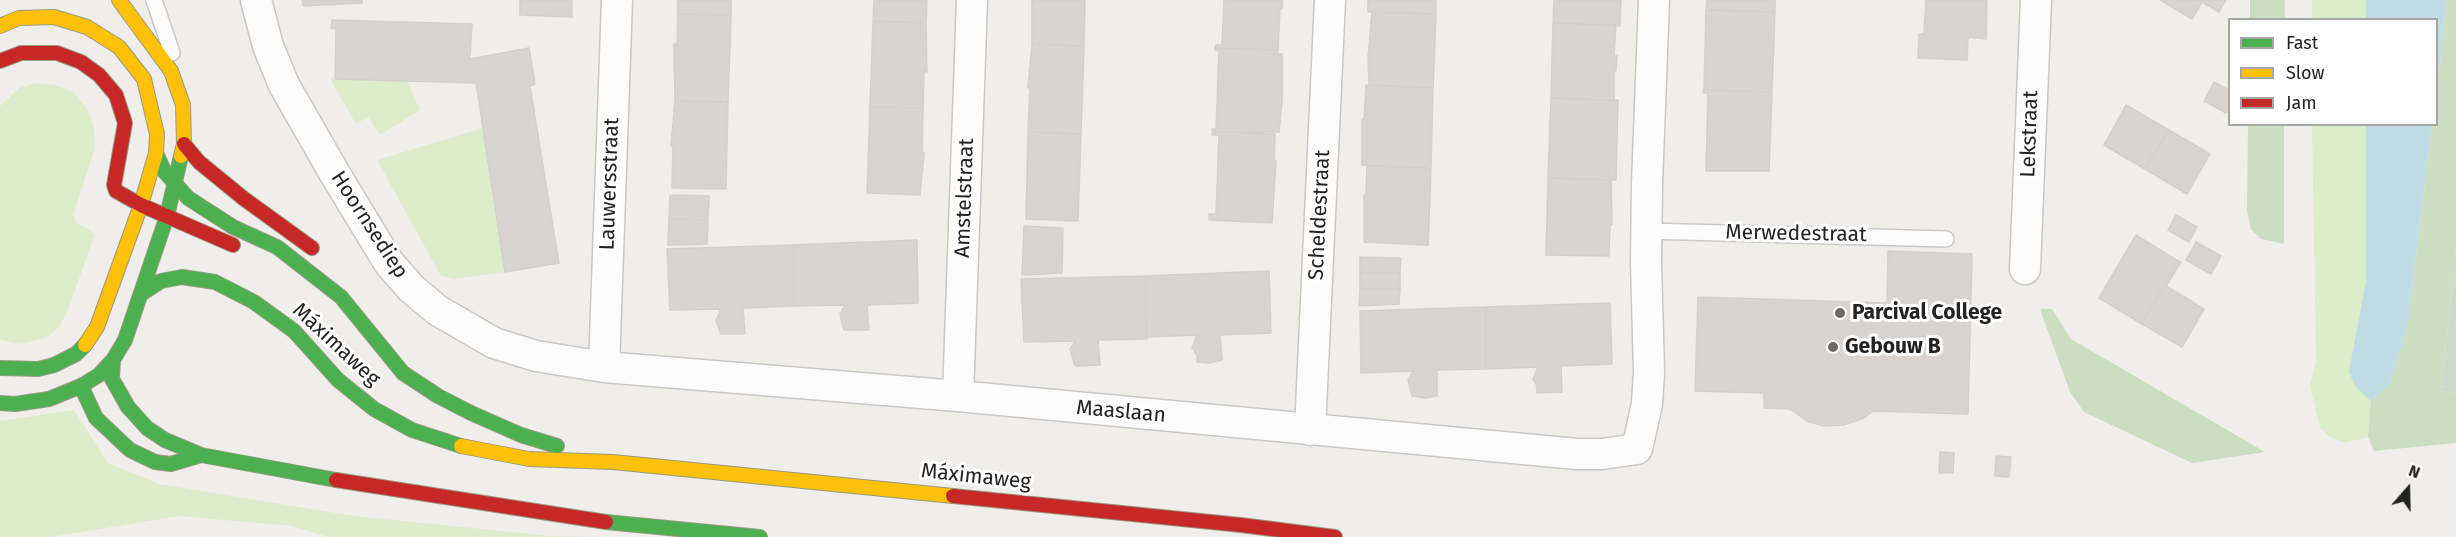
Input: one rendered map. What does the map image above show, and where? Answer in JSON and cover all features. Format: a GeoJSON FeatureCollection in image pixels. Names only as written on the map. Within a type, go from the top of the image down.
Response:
{"type":"FeatureCollection","features":[{"type":"Feature","properties":{"kind":"main road"},"geometry":{"type":"LineString","coordinates":[[0,368],[38,369],[54,365],[99,375],[113,360],[125,339],[167,216],[184,144],[183,105],[171,71],[156,47],[119,0]]}},
{"type":"Feature","properties":{"kind":"main road"},"geometry":{"type":"LineString","coordinates":[[0,25],[9,7]]}},
{"type":"Feature","properties":{"kind":"main road"},"geometry":{"type":"LineString","coordinates":[[0,25],[38,11],[54,17],[87,22],[119,47],[144,79],[157,134],[156,153],[141,205],[97,327],[86,344],[79,370],[49,399],[15,404],[0,403]]}},
{"type":"Feature","properties":{"kind":"main road"},"geometry":{"type":"LineString","coordinates":[[21,54],[38,11]]}},
{"type":"Feature","properties":{"kind":"main road"},"geometry":{"type":"LineString","coordinates":[[0,62],[21,54],[57,53],[81,62],[99,75],[116,95],[126,123],[114,185],[116,191],[141,205],[244,251]]}},
{"type":"Feature","properties":{"kind":"main road"},"geometry":{"type":"LineString","coordinates":[[184,144],[199,162],[243,198],[324,258]]}},
{"type":"Feature","properties":{"kind":"main road","name":"Máximaweg"},"geometry":{"type":"LineString","coordinates":[[156,153],[164,171],[188,198],[233,227],[278,247],[341,297],[403,373],[438,396],[521,435],[614,462]]}},
{"type":"Feature","properties":{"kind":"main road","name":"Máximaweg"},"geometry":{"type":"LineString","coordinates":[[141,294],[161,281],[182,277],[215,282],[254,302],[294,331],[338,380],[374,409],[412,430],[455,445],[529,459],[614,462],[1241,525],[1335,537]]}},
{"type":"Feature","properties":{"kind":"main road","name":"Máximaweg"},"geometry":{"type":"LineString","coordinates":[[359,321],[362,297]]}},
{"type":"Feature","properties":{"kind":"main road","name":"Máximaweg"},"geometry":{"type":"LineString","coordinates":[[335,317],[359,321]]}},
{"type":"Feature","properties":{"kind":"main road"},"geometry":{"type":"LineString","coordinates":[[113,360],[112,379],[128,407],[147,428],[165,440],[201,455],[369,486],[605,522],[760,537]]}},
{"type":"Feature","properties":{"kind":"main road"},"geometry":{"type":"LineString","coordinates":[[79,370],[96,418],[130,450],[155,462],[171,464],[201,455]]}},
{"type":"Feature","properties":{"kind":"street","name":"Hoornsediep"},"geometry":{"type":"LineString","coordinates":[[256,0],[268,46],[284,85],[369,233],[389,263],[411,288],[437,309],[494,343],[536,356],[604,367]]}},
{"type":"Feature","properties":{"kind":"street","name":"Lauwersstraat"},"geometry":{"type":"LineString","coordinates":[[604,367],[617,0]]}},
{"type":"Feature","properties":{"kind":"street","name":"Amstelstraat"},"geometry":{"type":"LineString","coordinates":[[958,396],[972,0]]}},
{"type":"Feature","properties":{"kind":"street","name":"Scheldestraat"},"geometry":{"type":"LineString","coordinates":[[1310,430],[1330,0]]}},
{"type":"Feature","properties":{"kind":"street"},"geometry":{"type":"LineString","coordinates":[[1647,231],[1654,0]]}},
{"type":"Feature","properties":{"kind":"street","name":"Lekstraat"},"geometry":{"type":"LineString","coordinates":[[2025,268],[2036,0]]}},
{"type":"Feature","properties":{"kind":"street","name":"Maaslaan"},"geometry":{"type":"LineString","coordinates":[[604,367],[958,396],[1577,454],[1602,454],[1637,449],[1647,404],[1650,372],[1647,231]]}},
{"type":"Feature","properties":{"kind":"lane"},"geometry":{"type":"LineString","coordinates":[[154,0],[172,51],[171,71]]}},
{"type":"Feature","properties":{"kind":"lane","name":"Merwedestraat"},"geometry":{"type":"LineString","coordinates":[[1647,231],[1946,239]]}},
{"type":"Feature","properties":{"kind":"green space"},"geometry":{"type":"Polygon","coordinates":[[[2250,0],[2285,0],[2285,18],[2250,18],[2250,0]]]}},
{"type":"Feature","properties":{"kind":"green space"},"geometry":{"type":"Polygon","coordinates":[[[2312,0],[2366,0],[2366,18],[2312,18],[2312,0]]]}},
{"type":"Feature","properties":{"kind":"green space"},"geometry":{"type":"Polygon","coordinates":[[[2447,0],[2456,0],[2456,249],[2441,391],[2456,393],[2456,443],[2374,451],[2368,437],[2371,401],[2391,382],[2408,323],[2432,126],[2438,126],[2438,79],[2447,0]]]}},
{"type":"Feature","properties":{"kind":"green space"},"geometry":{"type":"Polygon","coordinates":[[[330,79],[407,81],[420,110],[380,135],[368,117],[356,124],[330,79]]]}},
{"type":"Feature","properties":{"kind":"green space"},"geometry":{"type":"Polygon","coordinates":[[[37,83],[56,85],[73,92],[88,110],[94,128],[95,148],[73,215],[76,222],[95,234],[60,326],[46,338],[19,344],[0,340],[0,106],[19,88],[37,83]]]}},
{"type":"Feature","properties":{"kind":"green space"},"geometry":{"type":"Polygon","coordinates":[[[2248,126],[2284,126],[2284,244],[2261,239],[2251,229],[2247,211],[2248,126]]]}},
{"type":"Feature","properties":{"kind":"green space"},"geometry":{"type":"Polygon","coordinates":[[[2312,126],[2366,126],[2366,281],[2359,322],[2356,387],[2371,401],[2368,437],[2344,443],[2330,437],[2320,428],[2310,386],[2316,360],[2312,126]]]}},
{"type":"Feature","properties":{"kind":"green space"},"geometry":{"type":"Polygon","coordinates":[[[483,128],[505,272],[454,279],[441,276],[377,160],[483,128]]]}},
{"type":"Feature","properties":{"kind":"green space"},"geometry":{"type":"Polygon","coordinates":[[[2456,249],[2456,393],[2441,391],[2456,249]]]}},
{"type":"Feature","properties":{"kind":"green space"},"geometry":{"type":"Polygon","coordinates":[[[2040,309],[2052,309],[2071,339],[2265,452],[2192,463],[2084,412],[2070,392],[2040,309]]]}},
{"type":"Feature","properties":{"kind":"green space"},"geometry":{"type":"Polygon","coordinates":[[[74,410],[108,463],[159,484],[354,516],[551,536],[609,537],[328,537],[292,526],[179,516],[51,537],[0,537],[0,421],[74,410]]]}},
{"type":"Feature","properties":{"kind":"water"},"geometry":{"type":"Polygon","coordinates":[[[2366,0],[2447,0],[2438,79],[2438,18],[2366,18],[2366,0]]]}},
{"type":"Feature","properties":{"kind":"water"},"geometry":{"type":"Polygon","coordinates":[[[2366,126],[2432,126],[2408,323],[2391,382],[2371,401],[2356,387],[2349,372],[2366,281],[2366,126]]]}},
{"type":"Feature","properties":{"kind":"building"},"geometry":{"type":"Polygon","coordinates":[[[302,0],[362,0],[362,3],[303,6],[302,0]]]}},
{"type":"Feature","properties":{"kind":"building"},"geometry":{"type":"Polygon","coordinates":[[[520,0],[572,0],[572,17],[520,15],[520,0]]]}},
{"type":"Feature","properties":{"kind":"building"},"geometry":{"type":"Polygon","coordinates":[[[678,0],[731,0],[731,15],[678,14],[678,0]]]}},
{"type":"Feature","properties":{"kind":"building"},"geometry":{"type":"Polygon","coordinates":[[[874,0],[927,0],[926,23],[873,21],[874,0]]]}},
{"type":"Feature","properties":{"kind":"building"},"geometry":{"type":"Polygon","coordinates":[[[1032,0],[1085,0],[1084,46],[1032,44],[1032,0]]]}},
{"type":"Feature","properties":{"kind":"building"},"geometry":{"type":"Polygon","coordinates":[[[1224,0],[1282,0],[1278,50],[1215,48],[1216,45],[1222,45],[1224,0]]]}},
{"type":"Feature","properties":{"kind":"building"},"geometry":{"type":"Polygon","coordinates":[[[1368,0],[1436,0],[1436,14],[1368,12],[1368,0]]]}},
{"type":"Feature","properties":{"kind":"building"},"geometry":{"type":"Polygon","coordinates":[[[1554,0],[1621,0],[1620,26],[1553,23],[1554,0]]]}},
{"type":"Feature","properties":{"kind":"building"},"geometry":{"type":"Polygon","coordinates":[[[1707,0],[1775,0],[1775,12],[1706,10],[1707,0]]]}},
{"type":"Feature","properties":{"kind":"building"},"geometry":{"type":"Polygon","coordinates":[[[1926,0],[1987,0],[1986,39],[1968,37],[1967,60],[1918,58],[1919,34],[1924,34],[1926,0]]]}},
{"type":"Feature","properties":{"kind":"building"},"geometry":{"type":"Polygon","coordinates":[[[2160,0],[2226,0],[2219,12],[2202,2],[2192,19],[2160,0]]]}},
{"type":"Feature","properties":{"kind":"building"},"geometry":{"type":"Polygon","coordinates":[[[1706,10],[1775,12],[1772,92],[1704,90],[1706,10]]]}},
{"type":"Feature","properties":{"kind":"building"},"geometry":{"type":"Polygon","coordinates":[[[1372,12],[1436,14],[1433,88],[1369,85],[1368,57],[1372,12]]]}},
{"type":"Feature","properties":{"kind":"building"},"geometry":{"type":"Polygon","coordinates":[[[678,14],[731,15],[728,102],[675,101],[674,44],[677,45],[678,14]]]}},
{"type":"Feature","properties":{"kind":"building"},"geometry":{"type":"Polygon","coordinates":[[[332,20],[472,24],[470,59],[529,48],[535,84],[530,86],[559,263],[505,272],[476,83],[335,79],[336,29],[331,28],[332,20]]]}},
{"type":"Feature","properties":{"kind":"building"},"geometry":{"type":"Polygon","coordinates":[[[873,21],[926,23],[927,72],[924,71],[923,108],[870,107],[873,21]]]}},
{"type":"Feature","properties":{"kind":"building"},"geometry":{"type":"Polygon","coordinates":[[[1553,23],[1616,25],[1614,56],[1617,56],[1616,71],[1614,71],[1614,101],[1551,98],[1553,23]]]}},
{"type":"Feature","properties":{"kind":"building"},"geometry":{"type":"Polygon","coordinates":[[[1032,44],[1084,46],[1081,134],[1028,132],[1030,87],[1028,88],[1032,44]]]}},
{"type":"Feature","properties":{"kind":"building"},"geometry":{"type":"Polygon","coordinates":[[[1215,48],[1278,50],[1278,54],[1282,54],[1282,101],[1279,132],[1213,132],[1212,129],[1216,129],[1219,51],[1215,48]]]}},
{"type":"Feature","properties":{"kind":"building"},"geometry":{"type":"Polygon","coordinates":[[[2214,82],[2228,90],[2226,113],[2204,101],[2214,82]]]}},
{"type":"Feature","properties":{"kind":"building"},"geometry":{"type":"Polygon","coordinates":[[[1366,85],[1433,88],[1431,168],[1362,165],[1362,119],[1364,119],[1366,85]]]}},
{"type":"Feature","properties":{"kind":"building"},"geometry":{"type":"Polygon","coordinates":[[[1704,90],[1772,92],[1769,171],[1706,171],[1708,93],[1703,93],[1704,90]]]}},
{"type":"Feature","properties":{"kind":"building"},"geometry":{"type":"Polygon","coordinates":[[[1551,98],[1618,100],[1616,180],[1548,178],[1551,98]]]}},
{"type":"Feature","properties":{"kind":"building"},"geometry":{"type":"Polygon","coordinates":[[[675,101],[728,102],[726,189],[672,188],[673,146],[671,146],[675,101]]]}},
{"type":"Feature","properties":{"kind":"building"},"geometry":{"type":"Polygon","coordinates":[[[2126,105],[2169,130],[2145,169],[2104,145],[2126,105]]]}},
{"type":"Feature","properties":{"kind":"building"},"geometry":{"type":"Polygon","coordinates":[[[870,107],[923,108],[922,153],[924,153],[920,195],[867,193],[870,107]]]}},
{"type":"Feature","properties":{"kind":"building"},"geometry":{"type":"Polygon","coordinates":[[[2169,130],[2210,154],[2187,194],[2145,169],[2169,130]]]}},
{"type":"Feature","properties":{"kind":"building"},"geometry":{"type":"Polygon","coordinates":[[[1028,132],[1081,134],[1078,221],[1026,219],[1028,132]]]}},
{"type":"Feature","properties":{"kind":"building"},"geometry":{"type":"Polygon","coordinates":[[[1213,132],[1275,134],[1274,161],[1276,161],[1272,223],[1209,220],[1209,214],[1216,214],[1219,135],[1212,135],[1213,132]]]}},
{"type":"Feature","properties":{"kind":"building"},"geometry":{"type":"Polygon","coordinates":[[[1367,166],[1431,168],[1428,245],[1364,242],[1364,195],[1366,195],[1367,166]]]}},
{"type":"Feature","properties":{"kind":"building"},"geometry":{"type":"Polygon","coordinates":[[[1548,178],[1611,180],[1612,225],[1610,225],[1609,256],[1546,255],[1548,178]]]}},
{"type":"Feature","properties":{"kind":"building"},"geometry":{"type":"Polygon","coordinates":[[[670,195],[709,196],[708,220],[669,219],[670,195]]]}},
{"type":"Feature","properties":{"kind":"building"},"geometry":{"type":"Polygon","coordinates":[[[2176,215],[2197,227],[2189,242],[2168,230],[2176,215]]]}},
{"type":"Feature","properties":{"kind":"building"},"geometry":{"type":"Polygon","coordinates":[[[669,219],[708,220],[707,244],[668,245],[669,219]]]}},
{"type":"Feature","properties":{"kind":"building"},"geometry":{"type":"Polygon","coordinates":[[[1024,226],[1063,228],[1062,273],[1022,275],[1024,226]]]}},
{"type":"Feature","properties":{"kind":"building"},"geometry":{"type":"Polygon","coordinates":[[[2136,235],[2178,261],[2142,324],[2099,298],[2136,235]]]}},
{"type":"Feature","properties":{"kind":"building"},"geometry":{"type":"Polygon","coordinates":[[[917,240],[918,303],[867,305],[869,330],[844,330],[840,314],[845,305],[794,306],[792,245],[917,240]]]}},
{"type":"Feature","properties":{"kind":"building"},"geometry":{"type":"Polygon","coordinates":[[[2196,242],[2221,256],[2211,274],[2186,260],[2196,242]]]}},
{"type":"Feature","properties":{"kind":"building"},"geometry":{"type":"Polygon","coordinates":[[[792,245],[794,306],[743,308],[745,334],[721,334],[716,321],[721,309],[670,310],[667,249],[792,245]]]}},
{"type":"Feature","properties":{"kind":"building","name":"Gebouw B"},"geometry":{"type":"Polygon","coordinates":[[[1888,251],[1972,254],[1968,414],[1873,411],[1864,418],[1844,425],[1823,426],[1807,421],[1790,409],[1764,408],[1764,393],[1695,391],[1698,297],[1887,303],[1888,251]]]}},
{"type":"Feature","properties":{"kind":"building"},"geometry":{"type":"Polygon","coordinates":[[[1360,257],[1401,258],[1400,273],[1360,273],[1360,257]]]}},
{"type":"Feature","properties":{"kind":"building"},"geometry":{"type":"Polygon","coordinates":[[[2178,261],[2181,262],[2166,286],[2204,309],[2182,347],[2142,324],[2178,261]]]}},
{"type":"Feature","properties":{"kind":"building"},"geometry":{"type":"Polygon","coordinates":[[[1269,271],[1271,333],[1220,335],[1222,360],[1210,363],[1197,362],[1197,355],[1192,348],[1197,335],[1147,337],[1144,276],[1269,271]]]}},
{"type":"Feature","properties":{"kind":"building"},"geometry":{"type":"Polygon","coordinates":[[[1360,273],[1400,273],[1400,289],[1360,289],[1360,273]]]}},
{"type":"Feature","properties":{"kind":"building"},"geometry":{"type":"Polygon","coordinates":[[[1144,276],[1147,339],[1098,340],[1100,365],[1075,366],[1070,349],[1075,341],[1024,342],[1021,279],[1144,276]]]}},
{"type":"Feature","properties":{"kind":"building"},"geometry":{"type":"Polygon","coordinates":[[[1360,289],[1400,289],[1399,304],[1359,306],[1360,289]]]}},
{"type":"Feature","properties":{"kind":"building"},"geometry":{"type":"Polygon","coordinates":[[[1610,303],[1612,364],[1561,366],[1562,392],[1537,393],[1537,386],[1533,379],[1538,367],[1486,369],[1485,307],[1610,303]]]}},
{"type":"Feature","properties":{"kind":"building"},"geometry":{"type":"Polygon","coordinates":[[[1485,307],[1486,369],[1437,370],[1437,396],[1425,398],[1412,396],[1408,380],[1413,371],[1361,373],[1360,311],[1485,307]]]}},
{"type":"Feature","properties":{"kind":"building"},"geometry":{"type":"Polygon","coordinates":[[[1940,452],[1954,453],[1953,473],[1939,473],[1940,452]]]}},
{"type":"Feature","properties":{"kind":"building"},"geometry":{"type":"Polygon","coordinates":[[[1996,456],[2011,457],[2009,477],[1995,476],[1996,456]]]}},
{"type":"Feature","properties":{"kind":"traffic: fast"},"geometry":{"type":"LineString","coordinates":[[156,153],[164,171],[188,198],[233,227],[277,247],[341,297],[403,373],[438,396],[471,413],[521,435],[557,446]]}},
{"type":"Feature","properties":{"kind":"traffic: fast"},"geometry":{"type":"LineString","coordinates":[[0,403],[15,404],[49,399],[81,386],[99,375],[113,360],[125,340],[167,216],[181,156]]}},
{"type":"Feature","properties":{"kind":"traffic: fast"},"geometry":{"type":"LineString","coordinates":[[141,294],[161,281],[182,277],[215,282],[254,302],[294,331],[338,380],[374,409],[412,430],[461,446]]}},
{"type":"Feature","properties":{"kind":"traffic: fast"},"geometry":{"type":"LineString","coordinates":[[0,368],[38,369],[54,365],[76,354],[85,345]]}},
{"type":"Feature","properties":{"kind":"traffic: fast"},"geometry":{"type":"LineString","coordinates":[[113,360],[112,379],[128,407],[147,428],[165,440],[201,455],[336,480]]}},
{"type":"Feature","properties":{"kind":"traffic: fast"},"geometry":{"type":"LineString","coordinates":[[81,386],[96,418],[130,450],[155,462],[171,464],[201,455]]}},
{"type":"Feature","properties":{"kind":"traffic: fast"},"geometry":{"type":"LineString","coordinates":[[606,522],[760,537]]}},
{"type":"Feature","properties":{"kind":"traffic: slow"},"geometry":{"type":"LineString","coordinates":[[119,0],[171,71],[183,105],[184,144],[181,156]]}},
{"type":"Feature","properties":{"kind":"traffic: slow"},"geometry":{"type":"LineString","coordinates":[[0,26],[19,18],[54,17],[87,27],[119,47],[144,79],[157,134],[156,153],[141,205],[97,327],[85,345]]}},
{"type":"Feature","properties":{"kind":"traffic: slow"},"geometry":{"type":"LineString","coordinates":[[461,446],[529,459],[613,462],[953,496]]}},
{"type":"Feature","properties":{"kind":"traffic: jam"},"geometry":{"type":"LineString","coordinates":[[0,61],[21,53],[57,53],[81,62],[99,75],[116,95],[125,123],[114,185],[116,191],[141,205],[233,245]]}},
{"type":"Feature","properties":{"kind":"traffic: jam"},"geometry":{"type":"LineString","coordinates":[[184,144],[199,162],[243,198],[312,248]]}},
{"type":"Feature","properties":{"kind":"traffic: jam"},"geometry":{"type":"LineString","coordinates":[[336,480],[606,522]]}},
{"type":"Feature","properties":{"kind":"traffic: jam"},"geometry":{"type":"LineString","coordinates":[[953,496],[1241,525],[1335,537]]}},
{"type":"Feature","properties":{"kind":"place","name":"Parcival College"},"geometry":{"type":"Point","coordinates":[1840,313]}},
{"type":"Feature","properties":{"kind":"place","name":"Gebouw B"},"geometry":{"type":"Point","coordinates":[1833,347]}}]}
